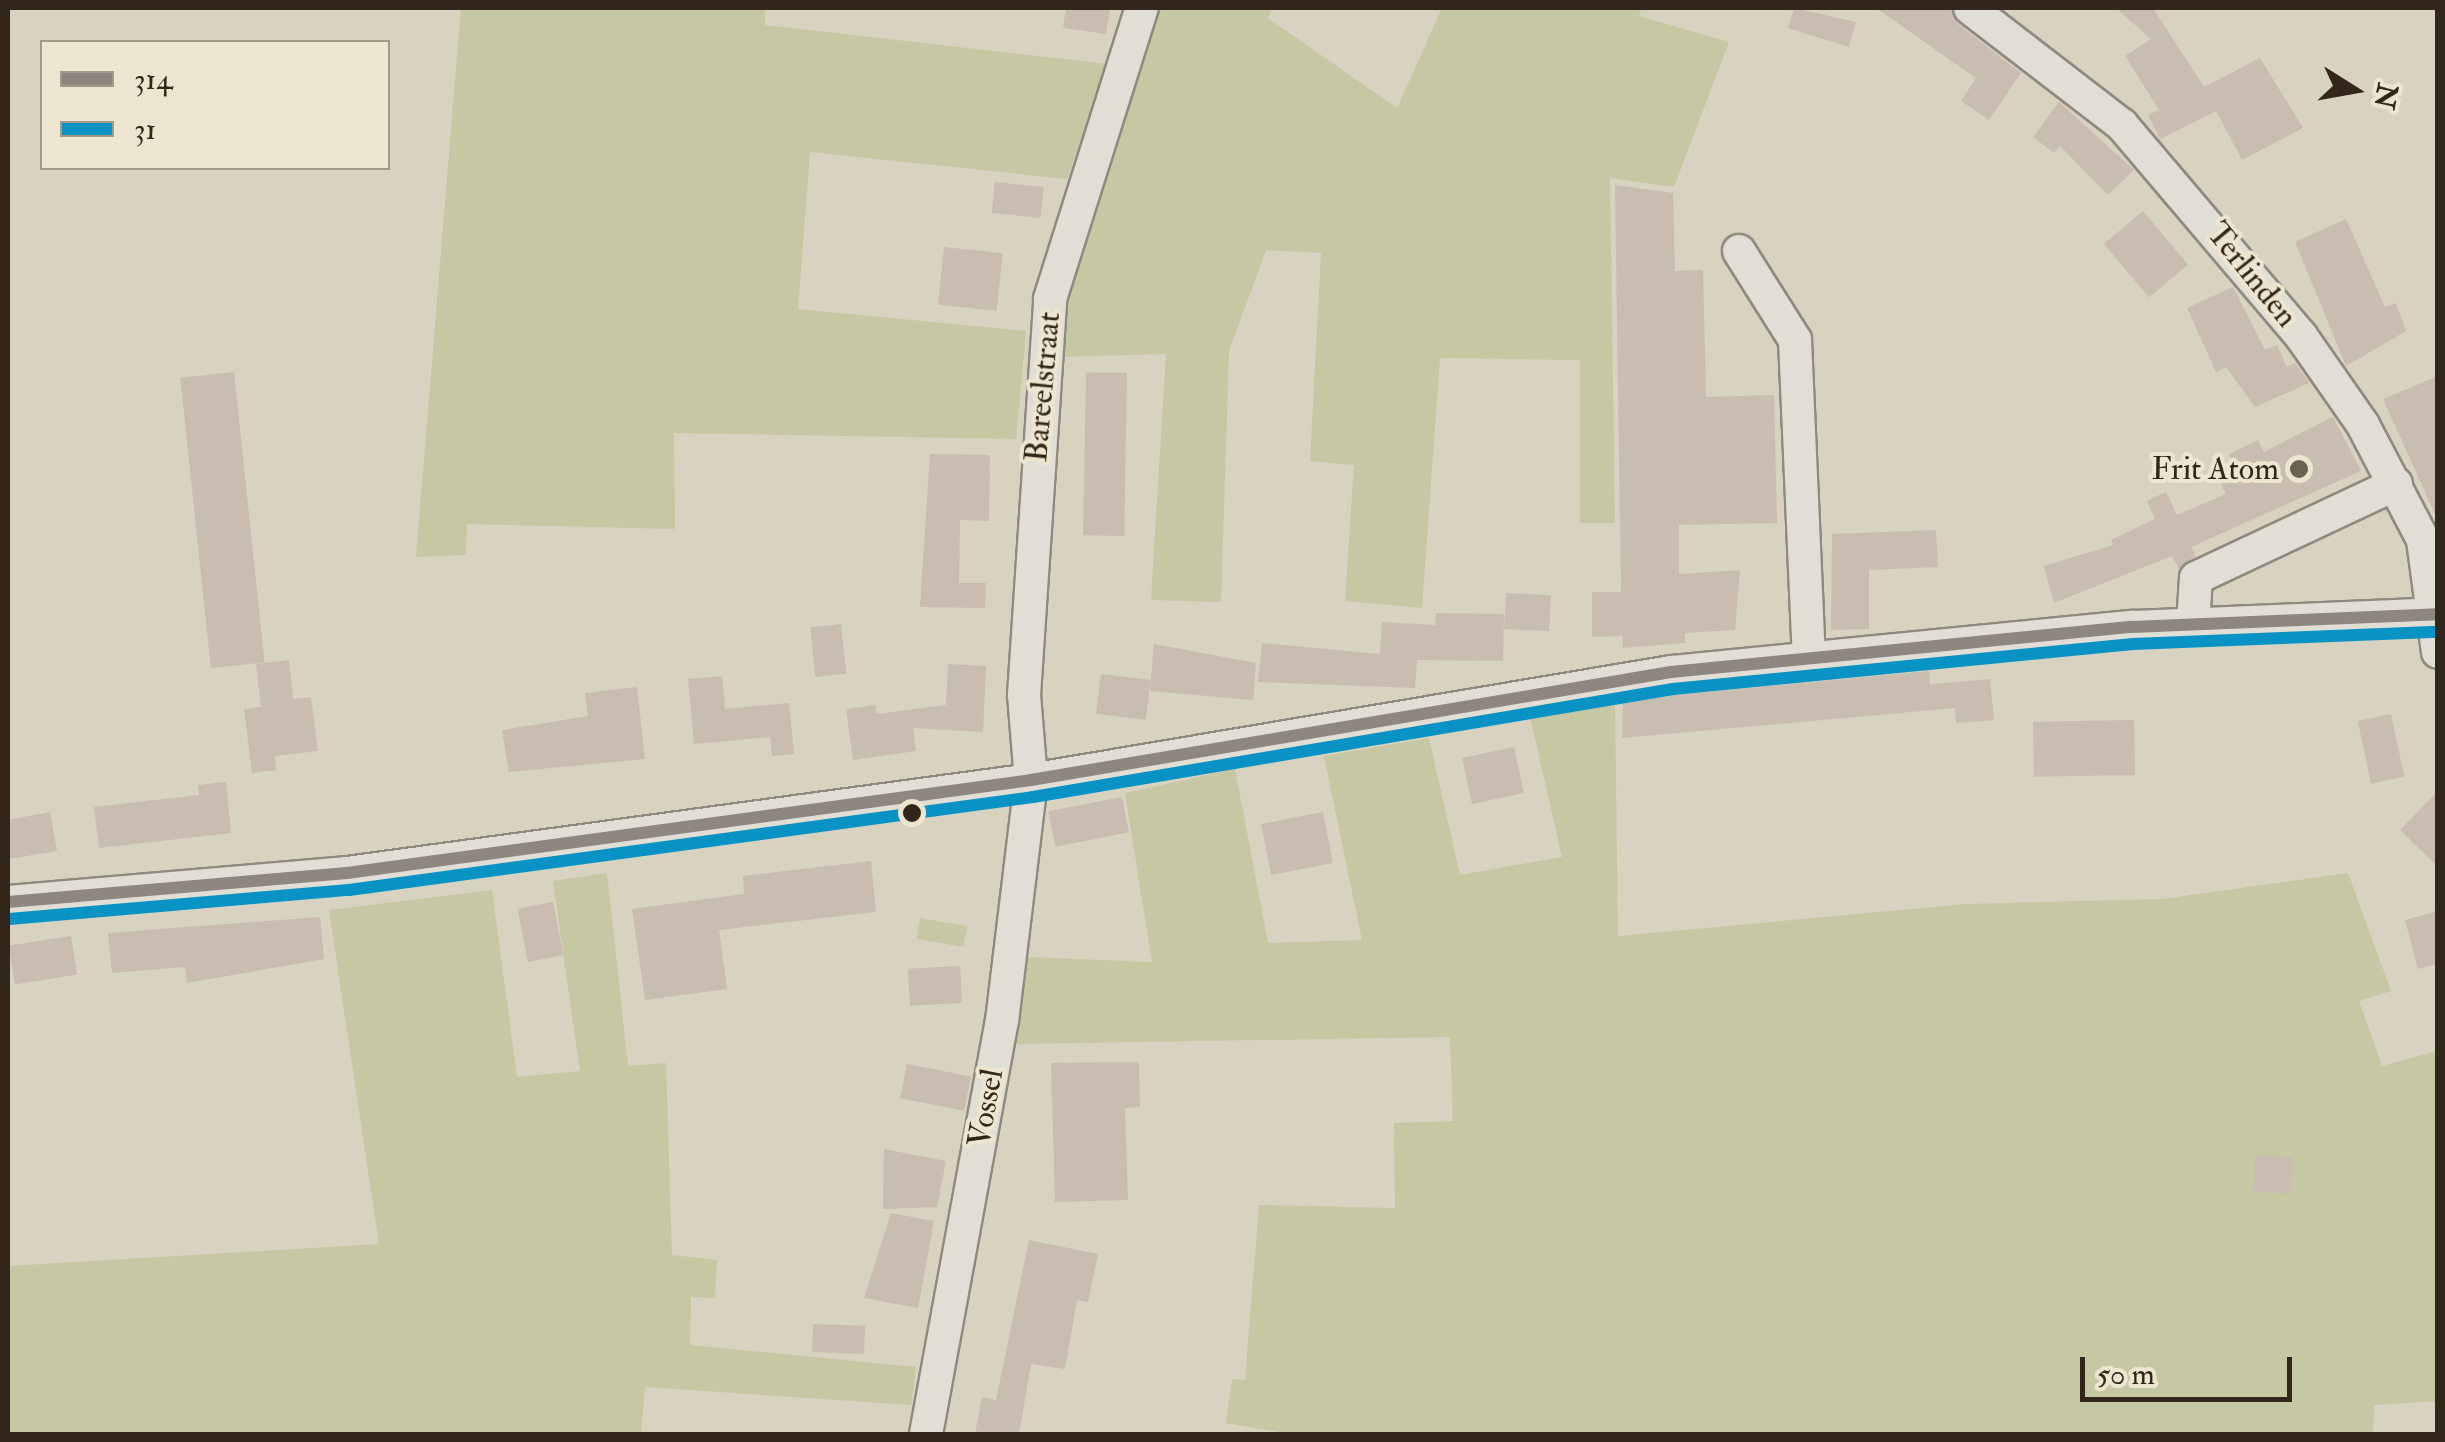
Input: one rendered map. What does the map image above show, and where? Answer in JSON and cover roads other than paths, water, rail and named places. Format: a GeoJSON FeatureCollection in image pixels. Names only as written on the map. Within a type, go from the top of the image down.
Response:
{"type":"FeatureCollection","features":[{"type":"Feature","properties":{"kind":"street","name":"Bareelstraat"},"geometry":{"type":"LineString","coordinates":[[1032,780],[1024,695],[1040,361],[1050,298],[1142,8]]}},
{"type":"Feature","properties":{"kind":"street","name":"Terlinden"},"geometry":{"type":"LineString","coordinates":[[1970,8],[2066,76],[2148,150],[2301,336],[2396,484],[2423,540],[2438,652]]}},
{"type":"Feature","properties":{"kind":"street"},"geometry":{"type":"LineString","coordinates":[[1739,252],[1795,340],[1809,659]]}},
{"type":"Feature","properties":{"kind":"street"},"geometry":{"type":"LineString","coordinates":[[2193,624],[2196,578],[2396,484]]}},
{"type":"Feature","properties":{"kind":"street"},"geometry":{"type":"LineString","coordinates":[[8,902],[347,872],[1032,780],[1671,672],[2193,624],[2434,614]]}},
{"type":"Feature","properties":{"kind":"street","name":"Vossel"},"geometry":{"type":"LineString","coordinates":[[926,1434],[1002,1021],[1032,780]]}},
{"type":"Feature","properties":{"kind":"place","name":"Frit Atom"},"geometry":{"type":"Point","coordinates":[2299,469]}}]}
